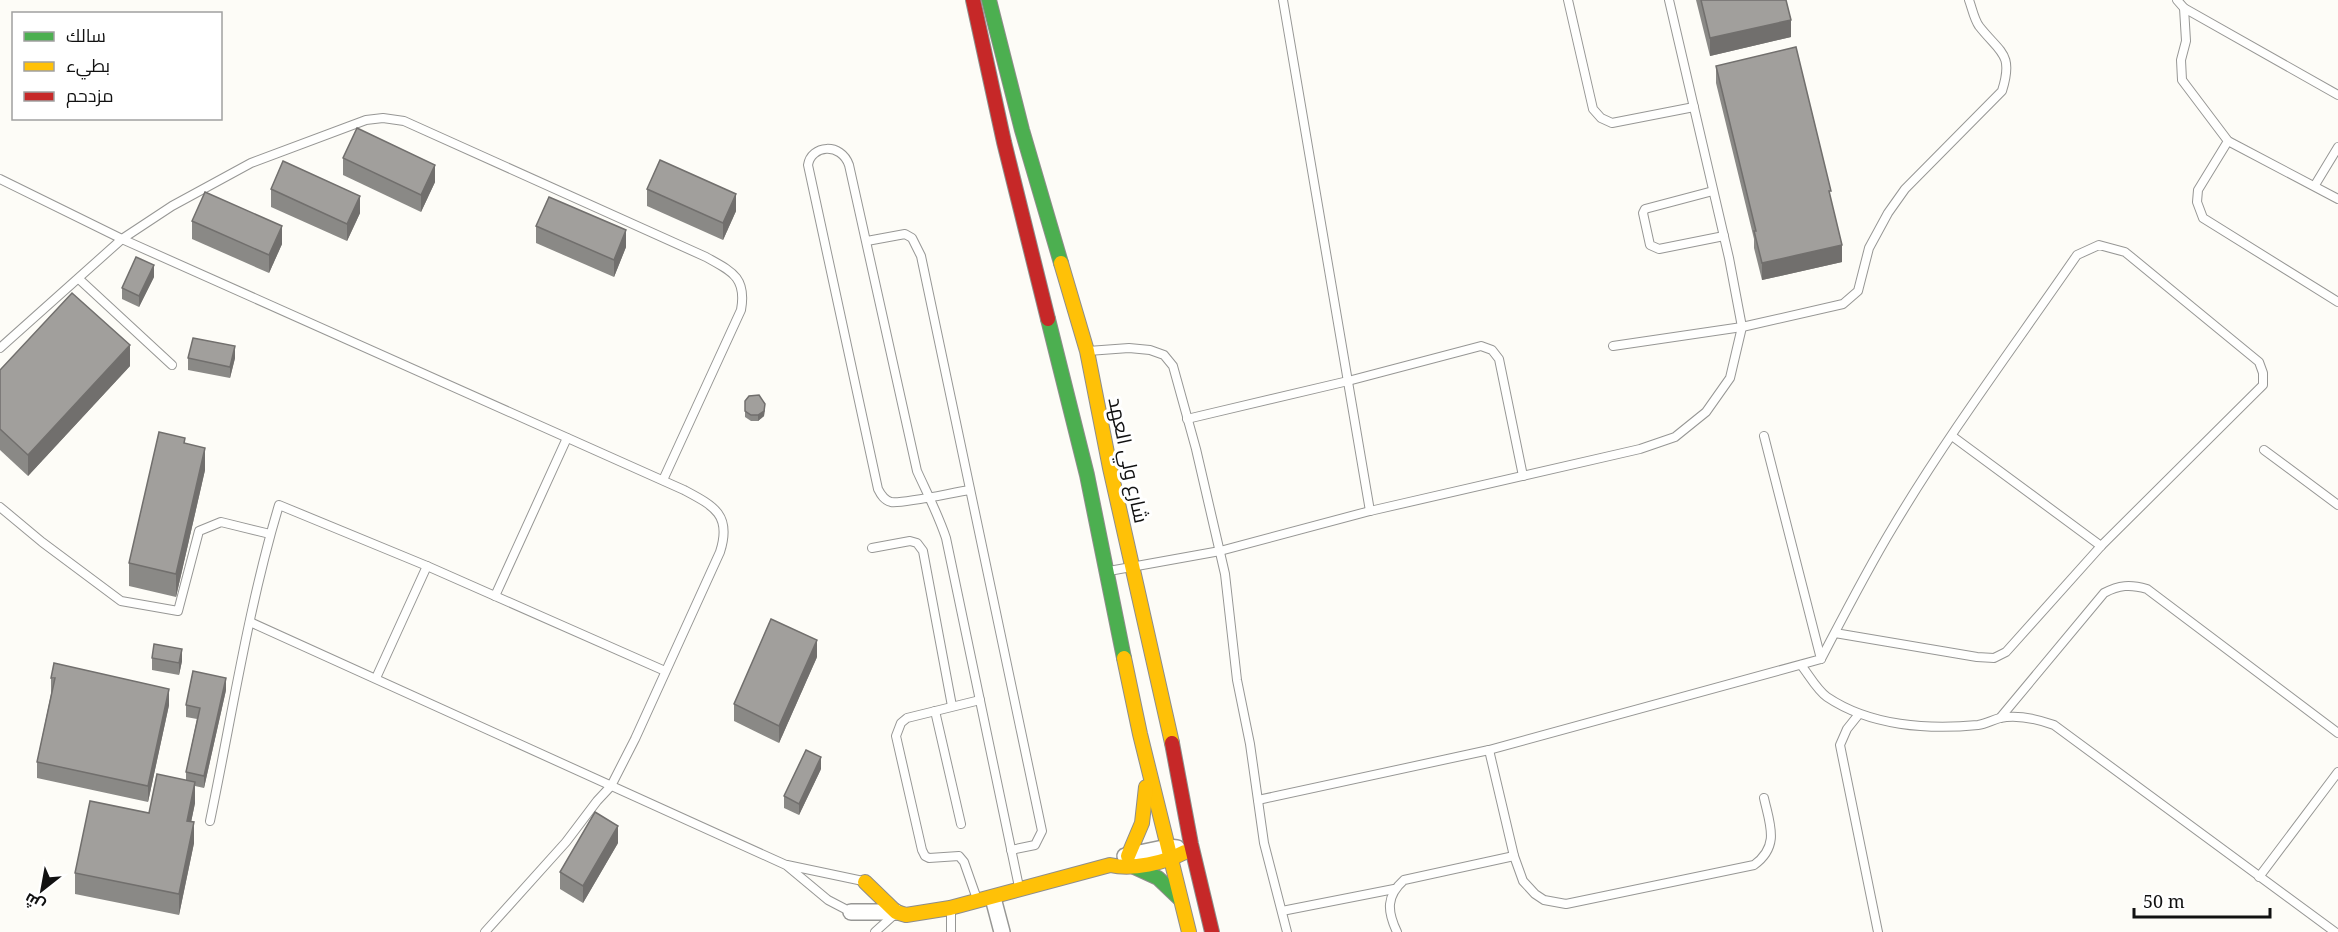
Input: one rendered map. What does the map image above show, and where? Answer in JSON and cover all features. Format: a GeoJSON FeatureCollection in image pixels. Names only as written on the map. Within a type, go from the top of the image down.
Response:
{"type":"FeatureCollection","features":[{"type":"Feature","properties":{"kind":"main road"},"geometry":{"type":"LineString","coordinates":[[973,0],[1004,142],[1087,475],[1105,572],[1147,761],[1189,932]]}},
{"type":"Feature","properties":{"kind":"main road","name":"شارع ولي العهد"},"geometry":{"type":"LineString","coordinates":[[989,0],[1022,130],[1086,351],[1167,718],[1190,850],[1212,932]]}},
{"type":"Feature","properties":{"kind":"main road"},"geometry":{"type":"LineString","coordinates":[[1147,761],[1144,819],[1130,861],[1161,879],[1182,903]]}},
{"type":"Feature","properties":{"kind":"main road"},"geometry":{"type":"LineString","coordinates":[[866,882],[896,912],[906,915],[950,909],[1110,866]]}},
{"type":"Feature","properties":{"kind":"street"},"geometry":{"type":"LineString","coordinates":[[1110,866],[1115,859],[1130,861],[1169,852],[1190,850]]}},
{"type":"Feature","properties":{"kind":"street"},"geometry":{"type":"LineString","coordinates":[[993,898],[1002,932]]}},
{"type":"Feature","properties":{"kind":"street"},"geometry":{"type":"LineString","coordinates":[[851,912],[896,912]]}},
{"type":"Feature","properties":{"kind":"lane"},"geometry":{"type":"LineString","coordinates":[[1283,0],[1370,511]]}},
{"type":"Feature","properties":{"kind":"lane"},"geometry":{"type":"LineString","coordinates":[[1568,0],[1593,109],[1601,118],[1612,123],[1694,107]]}},
{"type":"Feature","properties":{"kind":"lane"},"geometry":{"type":"LineString","coordinates":[[1105,572],[1220,550],[1370,511],[1640,449],[1675,436],[1706,412],[1730,378],[1742,327],[1724,236],[1669,0]]}},
{"type":"Feature","properties":{"kind":"lane"},"geometry":{"type":"LineString","coordinates":[[1613,346],[1742,327],[1843,304],[1858,291],[1869,248],[1888,213],[1905,189],[2002,91],[2008,73],[2004,55],[1977,24],[1969,0]]}},
{"type":"Feature","properties":{"kind":"lane"},"geometry":{"type":"LineString","coordinates":[[2177,0],[2184,8],[2338,95]]}},
{"type":"Feature","properties":{"kind":"lane"},"geometry":{"type":"LineString","coordinates":[[2184,8],[2186,41],[2181,60],[2182,80],[2228,141],[2338,199]]}},
{"type":"Feature","properties":{"kind":"lane"},"geometry":{"type":"LineString","coordinates":[[0,348],[122,239],[227,174],[366,120],[383,118],[404,121],[706,257],[733,272],[739,280],[743,300],[741,310],[663,480]]}},
{"type":"Feature","properties":{"kind":"lane"},"geometry":{"type":"LineString","coordinates":[[2228,141],[2198,190],[2197,202],[2204,218],[2337,298]]}},
{"type":"Feature","properties":{"kind":"lane"},"geometry":{"type":"LineString","coordinates":[[2315,185],[2338,147]]}},
{"type":"Feature","properties":{"kind":"lane"},"geometry":{"type":"LineString","coordinates":[[970,490],[928,497],[891,502],[881,495],[878,489],[808,165],[810,158],[815,154],[830,149],[840,151],[846,156],[917,471],[928,497],[939,516],[946,537],[1020,890]]}},
{"type":"Feature","properties":{"kind":"lane"},"geometry":{"type":"LineString","coordinates":[[0,180],[122,239],[663,480],[703,500],[719,514],[725,526],[720,552],[635,739],[610,786],[566,842],[485,932]]}},
{"type":"Feature","properties":{"kind":"lane"},"geometry":{"type":"LineString","coordinates":[[1713,191],[1645,209],[1643,213],[1650,245],[1659,249],[1724,236]]}},
{"type":"Feature","properties":{"kind":"lane"},"geometry":{"type":"LineString","coordinates":[[867,241],[904,234],[912,237],[921,256],[1042,831],[1035,845],[1011,850]]}},
{"type":"Feature","properties":{"kind":"lane"},"geometry":{"type":"LineString","coordinates":[[1258,800],[1489,750],[1821,659],[1835,633],[1893,527],[1952,436],[2078,255],[2099,245],[2125,252],[2259,362],[2263,373],[2263,385],[2101,546],[2006,652],[1994,658],[1835,633]]}},
{"type":"Feature","properties":{"kind":"lane"},"geometry":{"type":"LineString","coordinates":[[79,279],[172,364]]}},
{"type":"Feature","properties":{"kind":"lane"},"geometry":{"type":"LineString","coordinates":[[1187,419],[1348,381],[1481,346],[1492,350],[1499,359],[1523,476]]}},
{"type":"Feature","properties":{"kind":"lane"},"geometry":{"type":"LineString","coordinates":[[1086,351],[1129,348],[1150,350],[1164,355],[1173,366],[1225,574],[1237,680],[1250,744],[1264,843],[1287,932]]}},
{"type":"Feature","properties":{"kind":"lane"},"geometry":{"type":"LineString","coordinates":[[1764,436],[1821,659]]}},
{"type":"Feature","properties":{"kind":"lane"},"geometry":{"type":"LineString","coordinates":[[1952,436],[2101,546]]}},
{"type":"Feature","properties":{"kind":"lane"},"geometry":{"type":"LineString","coordinates":[[495,596],[567,438]]}},
{"type":"Feature","properties":{"kind":"lane"},"geometry":{"type":"LineString","coordinates":[[2264,450],[2338,505]]}},
{"type":"Feature","properties":{"kind":"lane"},"geometry":{"type":"LineString","coordinates":[[210,821],[250,622],[279,505],[427,566],[665,671]]}},
{"type":"Feature","properties":{"kind":"lane"},"geometry":{"type":"LineString","coordinates":[[0,507],[120,601],[178,611],[199,531],[221,522],[270,534]]}},
{"type":"Feature","properties":{"kind":"lane"},"geometry":{"type":"LineString","coordinates":[[872,548],[910,541],[917,543],[922,551],[952,706]]}},
{"type":"Feature","properties":{"kind":"lane"},"geometry":{"type":"LineString","coordinates":[[376,678],[427,566]]}},
{"type":"Feature","properties":{"kind":"lane"},"geometry":{"type":"LineString","coordinates":[[2000,718],[2104,593],[2122,585],[2135,585],[2146,589],[2337,732]]}},
{"type":"Feature","properties":{"kind":"lane"},"geometry":{"type":"LineString","coordinates":[[250,622],[786,864],[866,882]]}},
{"type":"Feature","properties":{"kind":"lane"},"geometry":{"type":"LineString","coordinates":[[1801,665],[1825,696],[1859,714],[1935,728],[1982,724],[2000,718],[2037,718],[2054,725],[2335,932]]}},
{"type":"Feature","properties":{"kind":"lane"},"geometry":{"type":"LineString","coordinates":[[978,902],[964,862],[958,856],[929,858],[922,850],[896,736],[901,723],[907,718],[980,700]]}},
{"type":"Feature","properties":{"kind":"lane"},"geometry":{"type":"LineString","coordinates":[[935,711],[961,824]]}},
{"type":"Feature","properties":{"kind":"lane"},"geometry":{"type":"LineString","coordinates":[[1859,714],[1847,729],[1840,745],[1877,929],[1884,932]]}},
{"type":"Feature","properties":{"kind":"lane"},"geometry":{"type":"LineString","coordinates":[[1489,750],[1514,856],[1523,881],[1535,894],[1556,904],[1566,904],[1754,865],[1769,849],[1772,836],[1764,798]]}},
{"type":"Feature","properties":{"kind":"lane"},"geometry":{"type":"LineString","coordinates":[[2259,877],[2338,772]]}},
{"type":"Feature","properties":{"kind":"lane"},"geometry":{"type":"LineString","coordinates":[[1397,932],[1389,904],[1394,889],[1404,880],[1514,856]]}},
{"type":"Feature","properties":{"kind":"lane"},"geometry":{"type":"LineString","coordinates":[[786,864],[828,900],[851,912]]}},
{"type":"Feature","properties":{"kind":"lane"},"geometry":{"type":"LineString","coordinates":[[1282,911],[1394,889]]}},
{"type":"Feature","properties":{"kind":"lane"},"geometry":{"type":"LineString","coordinates":[[950,909],[953,931]]}},
{"type":"Feature","properties":{"kind":"lane"},"geometry":{"type":"LineString","coordinates":[[874,932],[896,912]]}},
{"type":"Feature","properties":{"kind":"building"},"geometry":{"type":"Polygon","coordinates":[[[1701,0],[1786,0],[1791,20],[1710,38],[1701,0]]]}},
{"type":"Feature","properties":{"kind":"building"},"geometry":{"type":"Polygon","coordinates":[[[1796,47],[1842,245],[1762,263],[1716,66],[1796,47]]]}},
{"type":"Feature","properties":{"kind":"building"},"geometry":{"type":"Polygon","coordinates":[[[357,128],[435,165],[421,195],[343,158],[357,128]]]}},
{"type":"Feature","properties":{"kind":"building"},"geometry":{"type":"Polygon","coordinates":[[[660,160],[736,194],[723,223],[647,189],[660,160]]]}},
{"type":"Feature","properties":{"kind":"building"},"geometry":{"type":"Polygon","coordinates":[[[283,161],[360,196],[347,224],[271,189],[283,161]]]}},
{"type":"Feature","properties":{"kind":"building"},"geometry":{"type":"Polygon","coordinates":[[[205,192],[282,226],[269,255],[192,221],[205,192]]]}},
{"type":"Feature","properties":{"kind":"building"},"geometry":{"type":"Polygon","coordinates":[[[549,197],[626,230],[614,260],[536,226],[549,197]]]}},
{"type":"Feature","properties":{"kind":"building"},"geometry":{"type":"Polygon","coordinates":[[[136,257],[154,265],[139,296],[122,288],[136,257]]]}},
{"type":"Feature","properties":{"kind":"building"},"geometry":{"type":"Polygon","coordinates":[[[72,293],[130,345],[28,455],[0,429],[0,370],[72,293]]]}},
{"type":"Feature","properties":{"kind":"building"},"geometry":{"type":"Polygon","coordinates":[[[193,338],[235,346],[230,367],[188,358],[193,338]]]}},
{"type":"Feature","properties":{"kind":"building"},"geometry":{"type":"Polygon","coordinates":[[[759,395],[765,404],[764,411],[758,415],[751,415],[745,411],[745,401],[749,396],[759,395]]]}},
{"type":"Feature","properties":{"kind":"building"},"geometry":{"type":"Polygon","coordinates":[[[159,432],[185,438],[184,443],[205,448],[176,574],[129,563],[159,432]]]}},
{"type":"Feature","properties":{"kind":"building"},"geometry":{"type":"Polygon","coordinates":[[[771,619],[817,640],[779,726],[734,704],[771,619]]]}},
{"type":"Feature","properties":{"kind":"building"},"geometry":{"type":"Polygon","coordinates":[[[154,644],[182,649],[179,663],[152,658],[154,644]]]}},
{"type":"Feature","properties":{"kind":"building"},"geometry":{"type":"Polygon","coordinates":[[[54,663],[169,689],[148,786],[37,762],[55,678],[51,678],[54,663]]]}},
{"type":"Feature","properties":{"kind":"building"},"geometry":{"type":"Polygon","coordinates":[[[193,671],[226,678],[204,776],[186,772],[200,708],[186,705],[193,671]]]}},
{"type":"Feature","properties":{"kind":"building"},"geometry":{"type":"Polygon","coordinates":[[[806,750],[821,757],[799,804],[784,796],[806,750]]]}},
{"type":"Feature","properties":{"kind":"building"},"geometry":{"type":"Polygon","coordinates":[[[157,774],[195,782],[187,821],[194,822],[179,894],[75,873],[90,801],[149,813],[157,774]]]}},
{"type":"Feature","properties":{"kind":"building"},"geometry":{"type":"Polygon","coordinates":[[[595,812],[618,826],[583,886],[560,872],[595,812]]]}},
{"type":"Feature","properties":{"kind":"traffic: fast"},"geometry":{"type":"LineString","coordinates":[[989,0],[1022,130],[1061,263]]}},
{"type":"Feature","properties":{"kind":"traffic: fast"},"geometry":{"type":"LineString","coordinates":[[1048,319],[1087,475],[1124,658]]}},
{"type":"Feature","properties":{"kind":"traffic: fast"},"geometry":{"type":"LineString","coordinates":[[1132,866],[1158,878],[1179,898]]}},
{"type":"Feature","properties":{"kind":"traffic: slow"},"geometry":{"type":"LineString","coordinates":[[1061,263],[1087,351],[1110,468],[1172,743]]}},
{"type":"Feature","properties":{"kind":"traffic: slow"},"geometry":{"type":"LineString","coordinates":[[1124,658],[1140,734],[1189,932]]}},
{"type":"Feature","properties":{"kind":"traffic: slow"},"geometry":{"type":"LineString","coordinates":[[1128,856],[1142,823],[1146,787]]}},
{"type":"Feature","properties":{"kind":"traffic: slow"},"geometry":{"type":"LineString","coordinates":[[865,882],[896,912],[906,915],[950,908],[1110,865],[1128,867],[1148,864],[1185,852]]}},
{"type":"Feature","properties":{"kind":"traffic: jam"},"geometry":{"type":"LineString","coordinates":[[973,0],[1004,142],[1048,319]]}},
{"type":"Feature","properties":{"kind":"traffic: jam"},"geometry":{"type":"LineString","coordinates":[[1172,743],[1191,844],[1212,932]]}}]}
